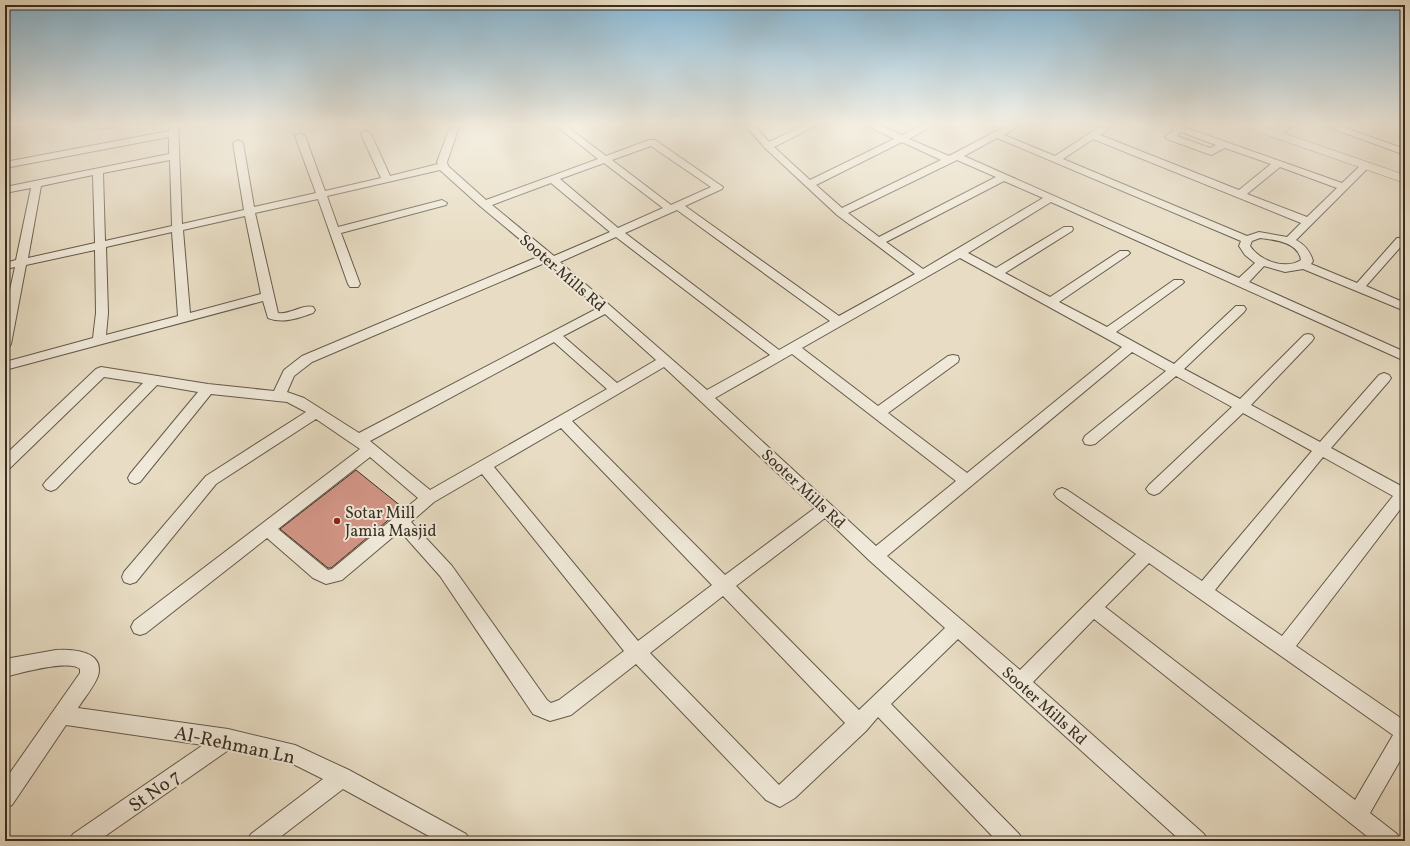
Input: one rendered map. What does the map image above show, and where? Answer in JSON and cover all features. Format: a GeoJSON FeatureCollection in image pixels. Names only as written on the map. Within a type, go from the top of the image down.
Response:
{"type":"FeatureCollection","features":[{"type":"Feature","properties":{"kind":"street"},"geometry":{"type":"LineString","coordinates":[[5,190],[136,163]]}},
{"type":"Feature","properties":{"kind":"street"},"geometry":{"type":"LineString","coordinates":[[174,163],[184,319]]}},
{"type":"Feature","properties":{"kind":"street"},"geometry":{"type":"LineString","coordinates":[[241,163],[249,211],[272,315],[283,317],[309,310]]}},
{"type":"Feature","properties":{"kind":"street"},"geometry":{"type":"LineString","coordinates":[[310,163],[354,284]]}},
{"type":"Feature","properties":{"kind":"street"},"geometry":{"type":"LineString","coordinates":[[379,163],[387,180]]}},
{"type":"Feature","properties":{"kind":"street"},"geometry":{"type":"LineString","coordinates":[[484,204],[595,163]]}},
{"type":"Feature","properties":{"kind":"street"},"geometry":{"type":"LineString","coordinates":[[609,163],[839,322]]}},
{"type":"Feature","properties":{"kind":"street"},"geometry":{"type":"LineString","coordinates":[[279,395],[289,373],[307,359],[617,232],[718,187],[684,163]]}},
{"type":"Feature","properties":{"kind":"street"},"geometry":{"type":"LineString","coordinates":[[787,163],[841,213],[922,274]]}},
{"type":"Feature","properties":{"kind":"street"},"geometry":{"type":"LineString","coordinates":[[809,184],[852,163]]}},
{"type":"Feature","properties":{"kind":"street"},"geometry":{"type":"LineString","coordinates":[[841,213],[942,163]]}},
{"type":"Feature","properties":{"kind":"street"},"geometry":{"type":"LineString","coordinates":[[968,163],[1004,177],[1405,357]]}},
{"type":"Feature","properties":{"kind":"street"},"geometry":{"type":"LineString","coordinates":[[1063,163],[1245,239],[1251,236],[1268,235],[1289,241],[1297,246],[1307,256],[1307,261],[1304,265]]}},
{"type":"Feature","properties":{"kind":"street"},"geometry":{"type":"LineString","coordinates":[[1161,163],[1309,222]]}},
{"type":"Feature","properties":{"kind":"street"},"geometry":{"type":"LineString","coordinates":[[1239,195],[1278,163]]}},
{"type":"Feature","properties":{"kind":"street"},"geometry":{"type":"LineString","coordinates":[[1280,163],[1345,187]]}},
{"type":"Feature","properties":{"kind":"street"},"geometry":{"type":"LineString","coordinates":[[1361,163],[1405,179]]}},
{"type":"Feature","properties":{"kind":"street"},"geometry":{"type":"LineString","coordinates":[[1289,241],[1366,165]]}},
{"type":"Feature","properties":{"kind":"street"},"geometry":{"type":"LineString","coordinates":[[5,266],[178,228],[443,166]]}},
{"type":"Feature","properties":{"kind":"street","name":"Sooter Mills Rd"},"geometry":{"type":"LineString","coordinates":[[443,166],[446,171],[550,259],[665,361],[826,508],[876,556],[1020,682],[1197,841]]}},
{"type":"Feature","properties":{"kind":"street"},"geometry":{"type":"LineString","coordinates":[[98,171],[102,313],[99,341]]}},
{"type":"Feature","properties":{"kind":"street"},"geometry":{"type":"LineString","coordinates":[[880,241],[1004,177]]}},
{"type":"Feature","properties":{"kind":"street"},"geometry":{"type":"LineString","coordinates":[[553,179],[617,232],[780,356]]}},
{"type":"Feature","properties":{"kind":"street"},"geometry":{"type":"LineString","coordinates":[[5,344],[37,183]]}},
{"type":"Feature","properties":{"kind":"street"},"geometry":{"type":"LineString","coordinates":[[706,398],[960,253],[1050,198]]}},
{"type":"Feature","properties":{"kind":"street"},"geometry":{"type":"LineString","coordinates":[[335,231],[442,203]]}},
{"type":"Feature","properties":{"kind":"street"},"geometry":{"type":"LineString","coordinates":[[996,273],[1068,229]]}},
{"type":"Feature","properties":{"kind":"street"},"geometry":{"type":"LineString","coordinates":[[1245,239],[1243,243],[1248,253],[1262,262],[1282,268],[1291,268],[1304,265],[1405,307]]}},
{"type":"Feature","properties":{"kind":"street"},"geometry":{"type":"LineString","coordinates":[[1359,287],[1401,240]]}},
{"type":"Feature","properties":{"kind":"street"},"geometry":{"type":"LineString","coordinates":[[1050,302],[1124,252]]}},
{"type":"Feature","properties":{"kind":"street"},"geometry":{"type":"LineString","coordinates":[[960,253],[1321,450],[1405,493],[1283,648]]}},
{"type":"Feature","properties":{"kind":"street"},"geometry":{"type":"LineString","coordinates":[[1241,283],[1262,262]]}},
{"type":"Feature","properties":{"kind":"street"},"geometry":{"type":"LineString","coordinates":[[1107,333],[1178,282]]}},
{"type":"Feature","properties":{"kind":"street"},"geometry":{"type":"LineString","coordinates":[[5,366],[268,296]]}},
{"type":"Feature","properties":{"kind":"street"},"geometry":{"type":"LineString","coordinates":[[140,627],[267,529],[364,445],[554,335],[605,309]]}},
{"type":"Feature","properties":{"kind":"street"},"geometry":{"type":"LineString","coordinates":[[1090,440],[1175,370],[1240,309]]}},
{"type":"Feature","properties":{"kind":"street"},"geometry":{"type":"LineString","coordinates":[[554,335],[617,390]]}},
{"type":"Feature","properties":{"kind":"street"},"geometry":{"type":"LineString","coordinates":[[1154,489],[1242,406],[1308,338]]}},
{"type":"Feature","properties":{"kind":"street"},"geometry":{"type":"LineString","coordinates":[[876,556],[1131,346]]}},
{"type":"Feature","properties":{"kind":"street"},"geometry":{"type":"LineString","coordinates":[[793,348],[967,481]]}},
{"type":"Feature","properties":{"kind":"street"},"geometry":{"type":"LineString","coordinates":[[878,412],[953,359]]}},
{"type":"Feature","properties":{"kind":"street"},"geometry":{"type":"LineString","coordinates":[[267,529],[319,573],[326,577],[336,575],[429,498],[665,361]]}},
{"type":"Feature","properties":{"kind":"street"},"geometry":{"type":"LineString","coordinates":[[5,464],[101,372],[208,389],[279,395],[299,400],[364,445],[429,498]]}},
{"type":"Feature","properties":{"kind":"street"},"geometry":{"type":"LineString","coordinates":[[1202,592],[1321,450],[1384,378]]}},
{"type":"Feature","properties":{"kind":"street"},"geometry":{"type":"LineString","coordinates":[[51,485],[154,380]]}},
{"type":"Feature","properties":{"kind":"street"},"geometry":{"type":"LineString","coordinates":[[135,478],[208,389]]}},
{"type":"Feature","properties":{"kind":"street"},"geometry":{"type":"LineString","coordinates":[[130,577],[211,480],[316,412]]}},
{"type":"Feature","properties":{"kind":"street"},"geometry":{"type":"LineString","coordinates":[[563,421],[859,724]]}},
{"type":"Feature","properties":{"kind":"street"},"geometry":{"type":"LineString","coordinates":[[484,466],[636,652],[773,793],[780,797],[859,724],[957,628]]}},
{"type":"Feature","properties":{"kind":"street"},"geometry":{"type":"LineString","coordinates":[[1062,494],[1405,733],[1358,816]]}},
{"type":"Feature","properties":{"kind":"street"},"geometry":{"type":"LineString","coordinates":[[400,521],[446,570],[540,707],[550,712],[564,708],[826,508]]}},
{"type":"Feature","properties":{"kind":"street"},"geometry":{"type":"LineString","coordinates":[[1020,682],[1147,554]]}},
{"type":"Feature","properties":{"kind":"street"},"geometry":{"type":"LineString","coordinates":[[1093,608],[1390,841]]}},
{"type":"Feature","properties":{"kind":"street"},"geometry":{"type":"LineString","coordinates":[[5,668],[56,658],[81,659],[89,666],[89,675],[5,798]]}},
{"type":"Feature","properties":{"kind":"street"},"geometry":{"type":"LineString","coordinates":[[878,705],[1012,841]]}},
{"type":"Feature","properties":{"kind":"street","name":"Al-Rehman Ln"},"geometry":{"type":"LineString","coordinates":[[62,715],[228,739],[295,755],[342,777],[459,841]]}},
{"type":"Feature","properties":{"kind":"street","name":"St No 7"},"geometry":{"type":"LineString","coordinates":[[80,841],[228,739]]}},
{"type":"Feature","properties":{"kind":"street"},"geometry":{"type":"LineString","coordinates":[[258,841],[342,777]]}},
{"type":"Feature","properties":{"kind":"building","name":"Sotar Mill Jamia Masjid"},"geometry":{"type":"Polygon","coordinates":[[[356,470],[402,507],[331,568],[328,568],[280,529],[356,470]]]}},
{"type":"Feature","properties":{"kind":"place","name":"Sotar Mill Jamia Masjid"},"geometry":{"type":"Point","coordinates":[337,521]}}]}
